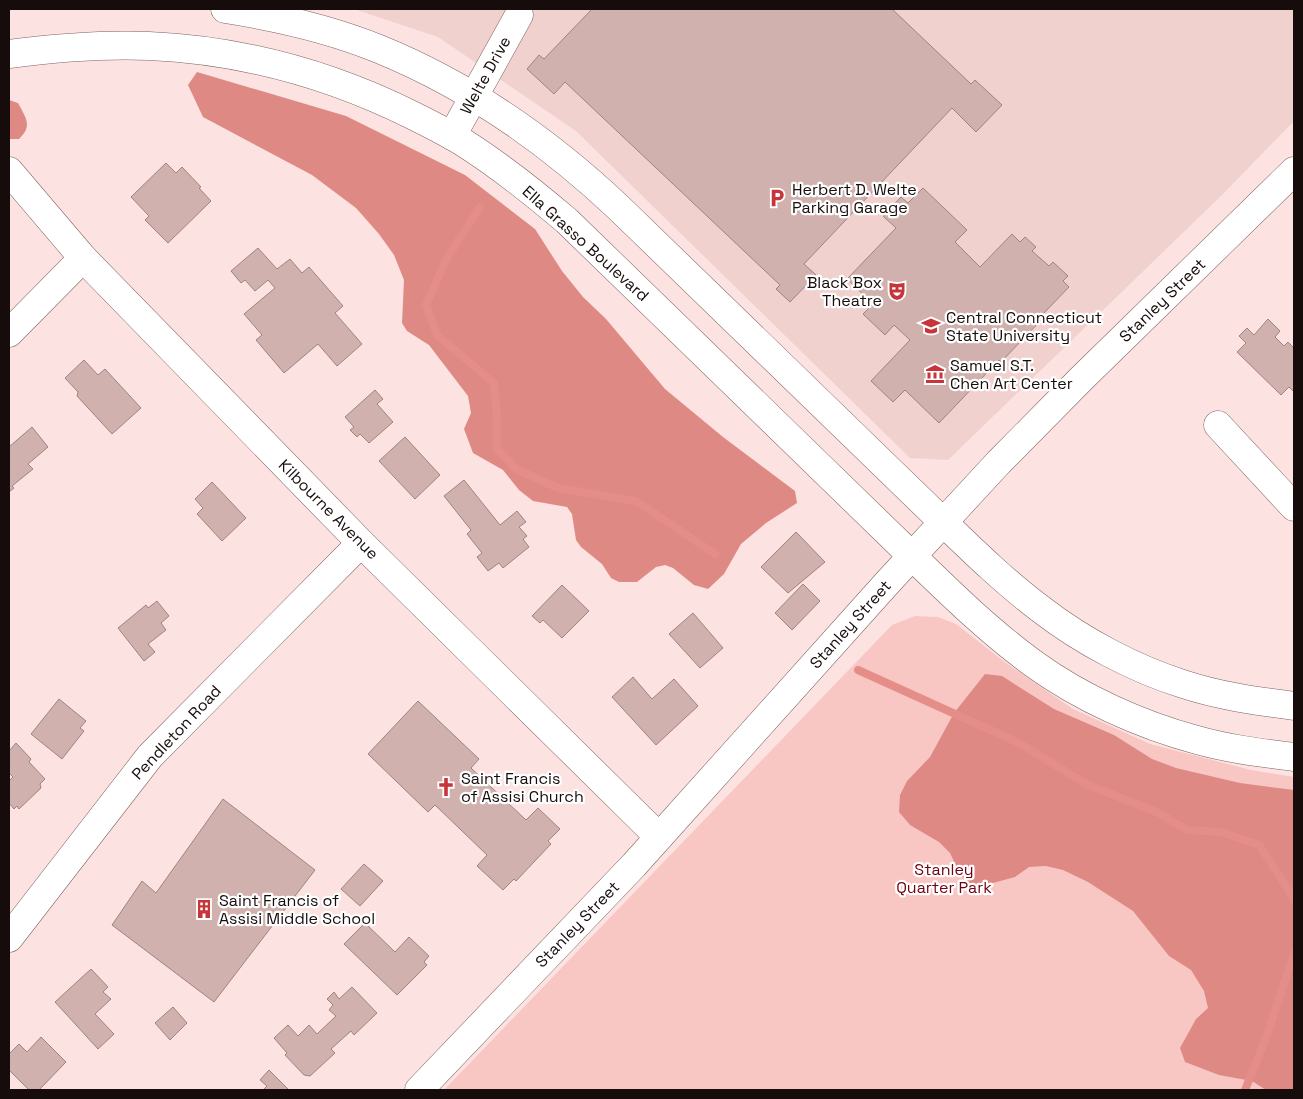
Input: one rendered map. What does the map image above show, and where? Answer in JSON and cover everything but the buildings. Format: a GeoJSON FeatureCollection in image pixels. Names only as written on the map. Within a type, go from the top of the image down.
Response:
{"type":"FeatureCollection","features":[{"type":"Feature","properties":{"kind":"main road"},"geometry":{"type":"LineString","coordinates":[[225,9],[293,22],[357,41],[418,66],[474,96],[504,115],[545,144],[599,189],[989,566],[1044,611],[1063,625],[1121,659],[1155,674],[1196,688],[1238,698],[1294,706]]}},
{"type":"Feature","properties":{"kind":"main road","name":"Welte Drive"},"geometry":{"type":"LineString","coordinates":[[452,136],[519,15]]}},
{"type":"Feature","properties":{"kind":"main road","name":"Ella Grasso Boulevard"},"geometry":{"type":"LineString","coordinates":[[9,54],[88,46],[149,46],[201,51],[250,59],[309,74],[362,92],[452,136],[496,164],[567,221],[912,556],[1005,642],[1046,672],[1093,699],[1148,724],[1197,740],[1240,750],[1294,757]]}},
{"type":"Feature","properties":{"kind":"main road","name":"Kilbourne Avenue"},"geometry":{"type":"LineString","coordinates":[[9,171],[83,258],[361,542],[659,837]]}},
{"type":"Feature","properties":{"kind":"main road","name":"Stanley Street"},"geometry":{"type":"LineString","coordinates":[[419,1090],[659,837],[999,462],[1087,372],[1294,171]]}},
{"type":"Feature","properties":{"kind":"main road"},"geometry":{"type":"LineString","coordinates":[[9,333],[83,258]]}},
{"type":"Feature","properties":{"kind":"main road"},"geometry":{"type":"LineString","coordinates":[[1218,425],[1294,508]]}},
{"type":"Feature","properties":{"kind":"main road","name":"Pendleton Road"},"geometry":{"type":"LineString","coordinates":[[9,938],[150,756],[361,542]]}},
{"type":"Feature","properties":{"kind":"shaded area","name":"Central Connecticut State University"},"geometry":{"type":"Polygon","coordinates":[[[354,9],[1294,9],[1294,121],[1221,196],[948,460],[910,458],[576,131],[438,37],[354,9]]]}},
{"type":"Feature","properties":{"kind":"shaded area"},"geometry":{"type":"Polygon","coordinates":[[[197,72],[346,116],[465,175],[535,229],[562,271],[583,297],[606,319],[665,389],[723,437],[795,491],[797,503],[766,523],[741,544],[724,574],[708,589],[694,585],[673,568],[665,565],[656,567],[637,582],[619,582],[611,578],[602,564],[581,547],[576,540],[572,514],[567,507],[533,501],[519,490],[503,470],[473,453],[464,429],[471,413],[468,396],[429,345],[407,331],[402,323],[404,280],[394,255],[379,234],[356,208],[312,175],[203,117],[188,85],[197,72]]]}},
{"type":"Feature","properties":{"kind":"shaded area"},"geometry":{"type":"Polygon","coordinates":[[[9,100],[18,103],[27,122],[26,130],[19,139],[9,139],[9,100]]]}},
{"type":"Feature","properties":{"kind":"shaded area"},"geometry":{"type":"Polygon","coordinates":[[[985,674],[1002,676],[1054,709],[1114,735],[1152,759],[1176,768],[1240,783],[1294,790],[1294,1090],[1266,1090],[1252,1081],[1219,1075],[1185,1062],[1180,1048],[1196,1019],[1208,1008],[1204,991],[1191,970],[1169,956],[1133,911],[1088,882],[1063,870],[1046,866],[1029,867],[1015,877],[982,886],[973,886],[961,876],[950,853],[939,842],[910,825],[899,812],[900,795],[907,781],[930,757],[954,713],[985,674]]]}},
{"type":"Feature","properties":{"kind":"green space","name":"Stanley Quarter Park"},"geometry":{"type":"Polygon","coordinates":[[[915,616],[938,617],[956,624],[1006,663],[1073,709],[1150,744],[1251,770],[1294,777],[1294,1090],[444,1090],[892,625],[915,616]]]}},
{"type":"Feature","properties":{"kind":"waterway"},"geometry":{"type":"LineString","coordinates":[[480,207],[447,258],[426,305],[437,335],[494,383],[497,449],[516,469],[558,488],[636,501],[715,554]]}},
{"type":"Feature","properties":{"kind":"waterway"},"geometry":{"type":"LineString","coordinates":[[858,670],[1017,742],[1088,785],[1157,812],[1187,830],[1221,832],[1259,845],[1294,900]]}},
{"type":"Feature","properties":{"kind":"waterway"},"geometry":{"type":"LineString","coordinates":[[1245,1090],[1266,1038],[1294,953]]}},
{"type":"Feature","properties":{"kind":"place","name":"Herbert D. Welte Parking Garage"},"geometry":{"type":"Point","coordinates":[777,198]}},
{"type":"Feature","properties":{"kind":"place","name":"Black Box Theatre"},"geometry":{"type":"Point","coordinates":[897,291]}},
{"type":"Feature","properties":{"kind":"place","name":"Central Connecticut State University"},"geometry":{"type":"Point","coordinates":[931,326]}},
{"type":"Feature","properties":{"kind":"place","name":"Samuel S.T. Chen Art Center"},"geometry":{"type":"Point","coordinates":[935,374]}},
{"type":"Feature","properties":{"kind":"place","name":"Saint Francis of Assisi Church"},"geometry":{"type":"Point","coordinates":[446,787]}},
{"type":"Feature","properties":{"kind":"place","name":"Saint Francis of Assisi Middle School"},"geometry":{"type":"Point","coordinates":[204,909]}}]}
